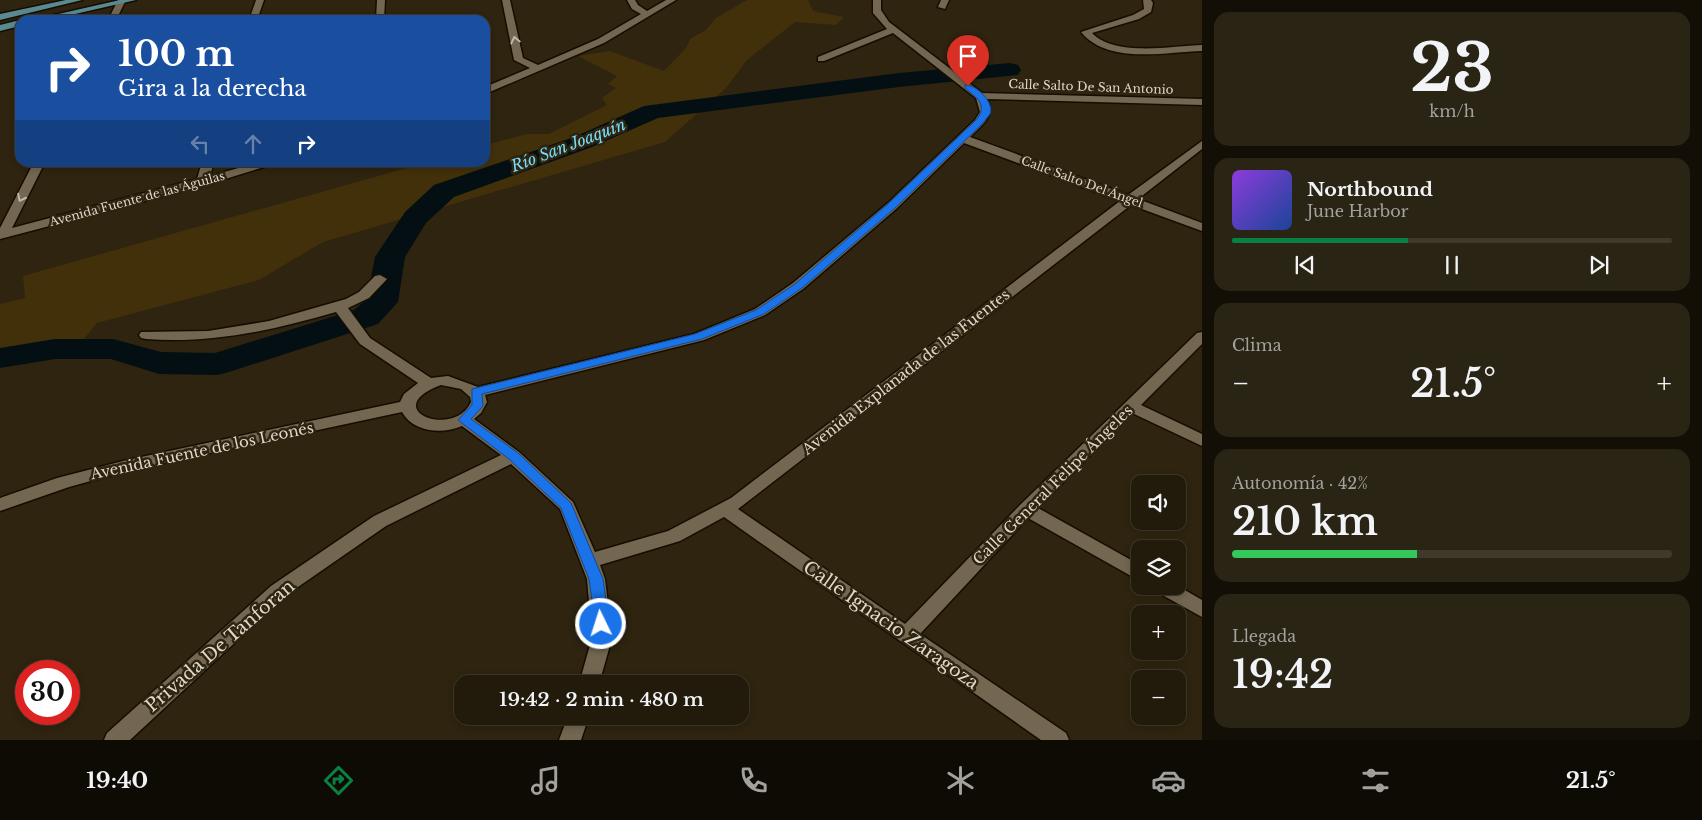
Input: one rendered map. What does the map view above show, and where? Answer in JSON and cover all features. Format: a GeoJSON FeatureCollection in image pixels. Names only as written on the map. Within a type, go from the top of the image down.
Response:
{"type":"FeatureCollection","features":[{"type":"Feature","properties":{"kind":"main road"},"geometry":{"type":"LineString","coordinates":[[0,17],[78,0]]}},
{"type":"Feature","properties":{"kind":"main road"},"geometry":{"type":"LineString","coordinates":[[60,15],[132,0]]}},
{"type":"Feature","properties":{"kind":"main road"},"geometry":{"type":"LineString","coordinates":[[0,28],[15,24]]}},
{"type":"Feature","properties":{"kind":"street"},"geometry":{"type":"LineString","coordinates":[[255,15],[260,0]]}},
{"type":"Feature","properties":{"kind":"street"},"geometry":{"type":"LineString","coordinates":[[380,15],[381,0]]}},
{"type":"Feature","properties":{"kind":"street"},"geometry":{"type":"LineString","coordinates":[[506,0],[519,60],[538,68]]}},
{"type":"Feature","properties":{"kind":"street"},"geometry":{"type":"LineString","coordinates":[[631,0],[635,7],[648,16]]}},
{"type":"Feature","properties":{"kind":"street"},"geometry":{"type":"LineString","coordinates":[[490,89],[601,41],[648,16],[672,0]]}},
{"type":"Feature","properties":{"kind":"street"},"geometry":{"type":"LineString","coordinates":[[476,392],[699,337],[760,312],[798,286],[892,206],[962,138],[986,113],[987,107],[980,96],[961,80],[893,30],[878,16],[875,7],[877,0]]}},
{"type":"Feature","properties":{"kind":"street"},"geometry":{"type":"LineString","coordinates":[[1147,0],[1149,3],[1148,10],[1136,17],[1086,32],[1090,40],[1104,46],[1119,49],[1202,48]]}},
{"type":"Feature","properties":{"kind":"street"},"geometry":{"type":"LineString","coordinates":[[114,15],[121,2]]}},
{"type":"Feature","properties":{"kind":"street"},"geometry":{"type":"LineString","coordinates":[[821,59],[893,30]]}},
{"type":"Feature","properties":{"kind":"street","name":"Calle Salto De San Antonio"},"geometry":{"type":"LineString","coordinates":[[980,96],[1202,102]]}},
{"type":"Feature","properties":{"kind":"street","name":"Calle Salto Del Ángel"},"geometry":{"type":"LineString","coordinates":[[962,138],[1202,227]]}},
{"type":"Feature","properties":{"kind":"street","name":"Avenida Explanada de las Fuentes"},"geometry":{"type":"LineString","coordinates":[[589,561],[674,536],[738,502],[1202,144]]}},
{"type":"Feature","properties":{"kind":"street"},"geometry":{"type":"LineString","coordinates":[[2,235],[37,167]]}},
{"type":"Feature","properties":{"kind":"street"},"geometry":{"type":"LineString","coordinates":[[202,183],[207,167]]}},
{"type":"Feature","properties":{"kind":"street","name":"Avenida Fuente de las Águilas"},"geometry":{"type":"LineString","coordinates":[[2,235],[258,167]]}},
{"type":"Feature","properties":{"kind":"street"},"geometry":{"type":"LineString","coordinates":[[146,335],[173,338],[229,335],[346,317],[380,279]]}},
{"type":"Feature","properties":{"kind":"street"},"geometry":{"type":"LineString","coordinates":[[346,317],[365,341],[428,383]]}},
{"type":"Feature","properties":{"kind":"street","name":"Calle General Felipe Ángeles"},"geometry":{"type":"LineString","coordinates":[[906,636],[1026,508],[1200,341]]}},
{"type":"Feature","properties":{"kind":"street"},"geometry":{"type":"LineString","coordinates":[[440,380],[456,381],[470,386],[476,392],[477,406],[464,420],[450,424],[434,426],[420,422],[410,415],[406,406],[409,397],[417,389],[428,383],[440,380]]}},
{"type":"Feature","properties":{"kind":"street","name":"Avenida Fuente de los Leonés"},"geometry":{"type":"LineString","coordinates":[[0,505],[37,490],[133,463],[308,429],[406,406]]}},
{"type":"Feature","properties":{"kind":"street"},"geometry":{"type":"LineString","coordinates":[[1132,407],[1202,441]]}},
{"type":"Feature","properties":{"kind":"street"},"geometry":{"type":"LineString","coordinates":[[464,420],[513,456],[567,506],[596,579],[602,638],[592,675]]}},
{"type":"Feature","properties":{"kind":"street","name":"Privada De Tanforan"},"geometry":{"type":"LineString","coordinates":[[115,740],[278,591],[380,521],[513,456]]}},
{"type":"Feature","properties":{"kind":"street"},"geometry":{"type":"LineString","coordinates":[[1026,508],[1131,569]]}},
{"type":"Feature","properties":{"kind":"street","name":"Calle Ignacio Zaragoza"},"geometry":{"type":"LineString","coordinates":[[725,509],[1058,740]]}},
{"type":"Feature","properties":{"kind":"street"},"geometry":{"type":"LineString","coordinates":[[1178,595],[1202,609]]}},
{"type":"Feature","properties":{"kind":"street"},"geometry":{"type":"LineString","coordinates":[[570,740],[576,725]]}},
{"type":"Feature","properties":{"kind":"shaded area"},"geometry":{"type":"Polygon","coordinates":[[[747,0],[808,0],[813,11],[844,17],[836,25],[795,22],[747,60],[726,88],[665,142],[323,242],[259,280],[97,323],[75,350],[0,368],[0,304],[25,298],[23,276],[410,167],[490,167],[490,144],[527,134],[549,134],[607,105],[602,98],[616,88],[608,84],[617,76],[578,56],[610,51],[664,71],[686,48],[690,39],[706,30],[716,18],[747,0]]]}},
{"type":"Feature","properties":{"kind":"waterway","name":"Río San Joaquín"},"geometry":{"type":"LineString","coordinates":[[0,358],[55,349],[113,349],[159,363],[217,364],[366,317],[382,302],[390,257],[415,218],[444,191],[583,142],[653,111],[899,80],[1010,70]]}},
{"type":"Feature","properties":{"kind":"route"},"geometry":{"type":"LineString","coordinates":[[601,624],[596,579],[567,506],[513,456],[464,420],[472,414],[477,406],[476,392],[699,337],[760,312],[798,286],[892,206],[979,122],[986,113],[987,107],[980,96],[968,86]]}}]}
